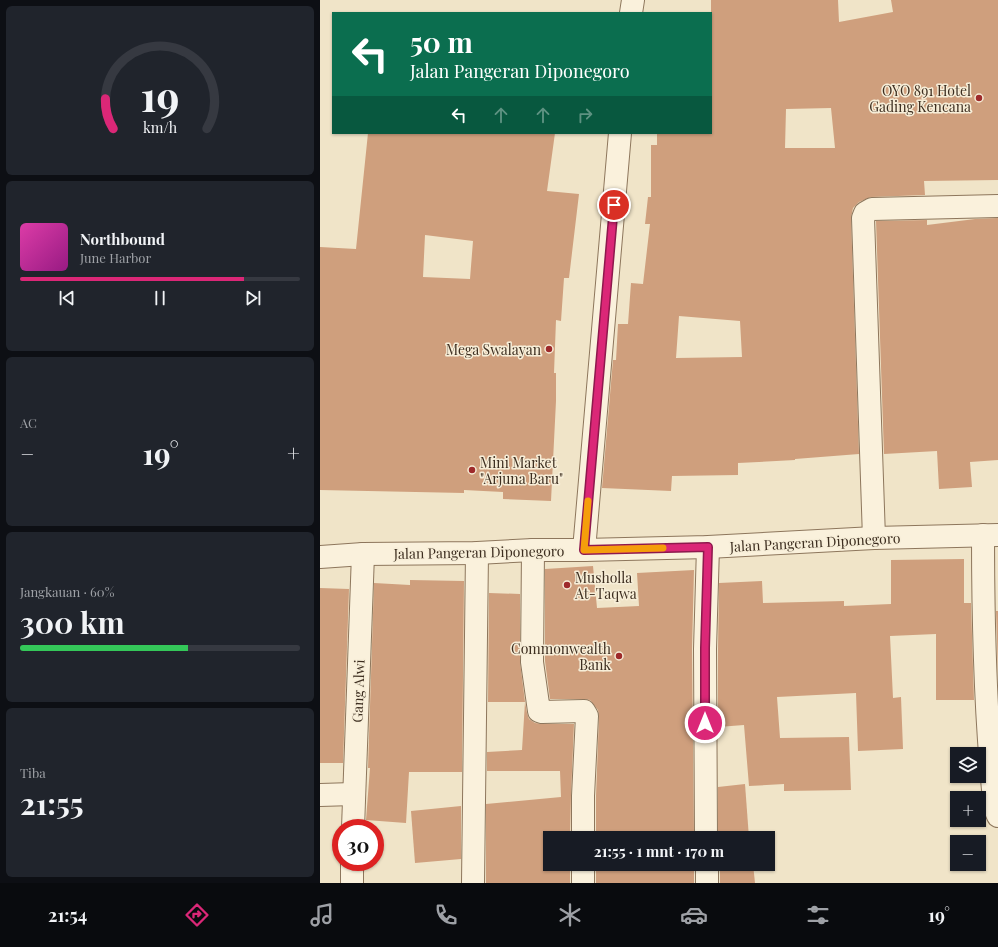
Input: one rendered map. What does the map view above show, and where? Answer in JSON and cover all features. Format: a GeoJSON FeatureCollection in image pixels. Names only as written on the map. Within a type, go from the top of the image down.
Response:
{"type":"FeatureCollection","features":[{"type":"Feature","properties":{"kind":"street"},"geometry":{"type":"LineString","coordinates":[[631,12],[632,0]]}},
{"type":"Feature","properties":{"kind":"street"},"geometry":{"type":"LineString","coordinates":[[584,550],[620,134]]}},
{"type":"Feature","properties":{"kind":"street"},"geometry":{"type":"LineString","coordinates":[[874,538],[863,218],[865,213],[872,209],[998,206]]}},
{"type":"Feature","properties":{"kind":"street"},"geometry":{"type":"LineString","coordinates":[[991,535],[983,627],[990,760],[995,809],[998,816]]}},
{"type":"Feature","properties":{"kind":"street","name":"Jalan Pangeran Diponegoro"},"geometry":{"type":"LineString","coordinates":[[320,557],[363,554],[477,553],[533,550],[708,547],[874,538],[991,535]]}},
{"type":"Feature","properties":{"kind":"street"},"geometry":{"type":"LineString","coordinates":[[706,831],[705,648],[708,547]]}},
{"type":"Feature","properties":{"kind":"street"},"geometry":{"type":"LineString","coordinates":[[533,550],[532,662],[539,710],[542,712],[584,711],[587,716],[583,796],[583,831]]}},
{"type":"Feature","properties":{"kind":"street"},"geometry":{"type":"LineString","coordinates":[[473,883],[477,553]]}},
{"type":"Feature","properties":{"kind":"street","name":"Gang Alwi"},"geometry":{"type":"LineString","coordinates":[[353,819],[363,554]]}},
{"type":"Feature","properties":{"kind":"street"},"geometry":{"type":"LineString","coordinates":[[320,795],[353,794]]}},
{"type":"Feature","properties":{"kind":"street"},"geometry":{"type":"LineString","coordinates":[[352,871],[352,883]]}},
{"type":"Feature","properties":{"kind":"street"},"geometry":{"type":"LineString","coordinates":[[583,871],[583,883]]}},
{"type":"Feature","properties":{"kind":"street"},"geometry":{"type":"LineString","coordinates":[[707,871],[707,883]]}},
{"type":"Feature","properties":{"kind":"building"},"geometry":{"type":"Polygon","coordinates":[[[711,0],[838,0],[839,22],[893,12],[891,0],[998,0],[998,180],[924,181],[925,195],[871,197],[859,202],[853,208],[851,218],[859,454],[795,460],[738,463],[738,475],[672,476],[671,491],[602,488],[613,360],[616,360],[618,324],[628,324],[631,283],[643,284],[650,224],[645,224],[648,197],[651,197],[651,145],[657,145],[657,134],[712,134],[711,0]],[[831,108],[786,109],[785,148],[835,148],[831,108]],[[679,316],[676,358],[742,357],[740,321],[679,316]]]}},
{"type":"Feature","properties":{"kind":"building"},"geometry":{"type":"Polygon","coordinates":[[[368,134],[555,134],[547,191],[579,194],[569,278],[564,278],[561,321],[556,320],[554,373],[556,373],[556,401],[551,501],[503,499],[503,492],[464,490],[464,493],[320,490],[320,247],[356,249],[368,134]],[[425,235],[423,277],[470,279],[473,241],[425,235]]]}},
{"type":"Feature","properties":{"kind":"building"},"geometry":{"type":"Polygon","coordinates":[[[998,218],[998,460],[970,462],[972,487],[939,489],[937,451],[884,454],[876,221],[927,220],[927,225],[975,219],[998,218]]]}},
{"type":"Feature","properties":{"kind":"building"},"geometry":{"type":"Polygon","coordinates":[[[964,559],[964,603],[971,603],[974,700],[936,700],[936,634],[890,636],[893,698],[901,697],[903,749],[858,751],[856,693],[777,697],[780,738],[849,737],[851,790],[784,791],[784,784],[749,786],[744,725],[718,727],[719,583],[762,581],[763,603],[844,601],[844,606],[891,604],[891,560],[964,559]]]}},
{"type":"Feature","properties":{"kind":"building"},"geometry":{"type":"Polygon","coordinates":[[[593,566],[597,608],[639,606],[637,573],[694,570],[692,649],[694,831],[596,831],[598,710],[590,700],[550,699],[545,661],[545,569],[593,566]]]}},
{"type":"Feature","properties":{"kind":"building"},"geometry":{"type":"Polygon","coordinates":[[[410,580],[464,581],[462,772],[409,772],[406,823],[384,821],[384,819],[366,819],[370,768],[368,768],[374,583],[410,585],[410,580]]]}},
{"type":"Feature","properties":{"kind":"building"},"geometry":{"type":"Polygon","coordinates":[[[320,588],[349,589],[343,763],[320,763],[320,588]]]}},
{"type":"Feature","properties":{"kind":"building"},"geometry":{"type":"Polygon","coordinates":[[[489,593],[520,594],[520,662],[525,702],[488,702],[489,593]]]}},
{"type":"Feature","properties":{"kind":"building"},"geometry":{"type":"Polygon","coordinates":[[[996,611],[998,611],[998,678],[997,638],[996,611]]]}},
{"type":"Feature","properties":{"kind":"building"},"geometry":{"type":"Polygon","coordinates":[[[525,702],[529,719],[535,723],[574,724],[570,831],[543,831],[543,871],[570,871],[570,883],[486,883],[486,804],[561,797],[560,771],[487,771],[487,752],[522,750],[525,702]]]}},
{"type":"Feature","properties":{"kind":"building"},"geometry":{"type":"Polygon","coordinates":[[[745,784],[748,831],[718,831],[718,787],[745,784]]]}},
{"type":"Feature","properties":{"kind":"building"},"geometry":{"type":"Polygon","coordinates":[[[461,806],[461,859],[415,863],[411,811],[461,806]]]}},
{"type":"Feature","properties":{"kind":"building"},"geometry":{"type":"Polygon","coordinates":[[[596,871],[694,871],[694,883],[596,883],[596,871]]]}},
{"type":"Feature","properties":{"kind":"building"},"geometry":{"type":"Polygon","coordinates":[[[720,871],[754,871],[755,883],[720,883],[720,871]]]}},
{"type":"Feature","properties":{"kind":"slow traffic"},"geometry":{"type":"LineString","coordinates":[[588,501],[584,550],[663,548]]}},
{"type":"Feature","properties":{"kind":"place","name":"OYO 891 Hotel Gading Kencana"},"geometry":{"type":"Point","coordinates":[979,98]}},
{"type":"Feature","properties":{"kind":"place","name":"Mega Swalayan"},"geometry":{"type":"Point","coordinates":[549,349]}},
{"type":"Feature","properties":{"kind":"place","name":"Mini Market \"Arjuna Baru\""},"geometry":{"type":"Point","coordinates":[472,470]}},
{"type":"Feature","properties":{"kind":"place","name":"Musholla At-Taqwa"},"geometry":{"type":"Point","coordinates":[567,585]}},
{"type":"Feature","properties":{"kind":"place","name":"Commonwealth Bank"},"geometry":{"type":"Point","coordinates":[619,656]}},
{"type":"Feature","properties":{"kind":"route"},"geometry":{"type":"LineString","coordinates":[[614,205],[584,550],[708,547],[705,648],[705,723]]}}]}
